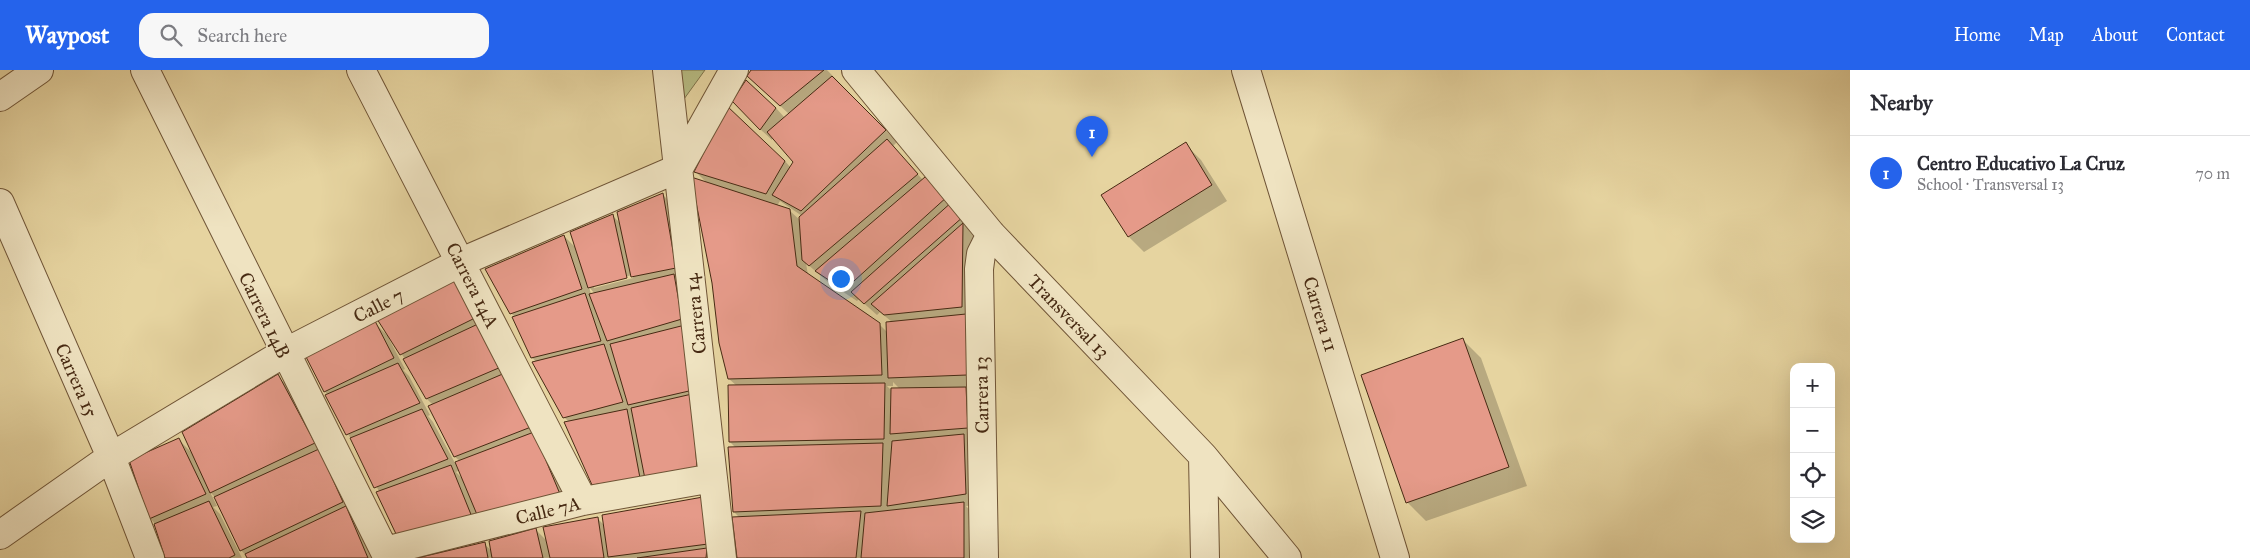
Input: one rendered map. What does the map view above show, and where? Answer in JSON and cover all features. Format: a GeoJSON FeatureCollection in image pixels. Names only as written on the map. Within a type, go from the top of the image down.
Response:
{"type":"FeatureCollection","features":[{"type":"Feature","properties":{"kind":"street"},"geometry":{"type":"LineString","coordinates":[[0,97],[39,70]]}},
{"type":"Feature","properties":{"kind":"street","name":"Carrera 14B"},"geometry":{"type":"LineString","coordinates":[[146,70],[386,555]]}},
{"type":"Feature","properties":{"kind":"street","name":"Carrera 14A"},"geometry":{"type":"LineString","coordinates":[[361,70],[583,501]]}},
{"type":"Feature","properties":{"kind":"street","name":"Carrera 14"},"geometry":{"type":"LineString","coordinates":[[667,70],[722,558]]}},
{"type":"Feature","properties":{"kind":"street"},"geometry":{"type":"LineString","coordinates":[[679,168],[734,70]]}},
{"type":"Feature","properties":{"kind":"street","name":"Transversal 13"},"geometry":{"type":"LineString","coordinates":[[856,70],[991,234],[1203,456],[1287,558]]}},
{"type":"Feature","properties":{"kind":"street","name":"Carrera 11"},"geometry":{"type":"LineString","coordinates":[[1246,70],[1395,558]]}},
{"type":"Feature","properties":{"kind":"street","name":"Calle 7"},"geometry":{"type":"LineString","coordinates":[[0,534],[111,457],[284,352],[461,262],[679,168]]}},
{"type":"Feature","properties":{"kind":"street","name":"Carrera 15"},"geometry":{"type":"LineString","coordinates":[[0,203],[111,457],[150,558]]}},
{"type":"Feature","properties":{"kind":"street","name":"Carrera 13"},"geometry":{"type":"LineString","coordinates":[[984,558],[979,269],[981,254],[991,234]]}},
{"type":"Feature","properties":{"kind":"street"},"geometry":{"type":"LineString","coordinates":[[1203,456],[1205,558]]}},
{"type":"Feature","properties":{"kind":"street","name":"Calle 7A"},"geometry":{"type":"LineString","coordinates":[[386,555],[583,501],[713,478]]}},
{"type":"Feature","properties":{"kind":"green space"},"geometry":{"type":"Polygon","coordinates":[[[676,70],[705,70],[684,99],[676,70]]]}},
{"type":"Feature","properties":{"kind":"building"},"geometry":{"type":"Polygon","coordinates":[[[751,70],[824,70],[780,106],[747,76],[751,70]]]}},
{"type":"Feature","properties":{"kind":"building"},"geometry":{"type":"Polygon","coordinates":[[[832,76],[886,130],[801,211],[772,195],[793,162],[767,132],[832,76]]]}},
{"type":"Feature","properties":{"kind":"building"},"geometry":{"type":"Polygon","coordinates":[[[746,80],[776,108],[760,130],[732,101],[746,80]]]}},
{"type":"Feature","properties":{"kind":"building"},"geometry":{"type":"Polygon","coordinates":[[[727,106],[785,161],[766,194],[694,172],[727,106]]]}},
{"type":"Feature","properties":{"kind":"building"},"geometry":{"type":"Polygon","coordinates":[[[887,139],[918,174],[809,266],[802,260],[799,217],[887,139]]]}},
{"type":"Feature","properties":{"kind":"building"},"geometry":{"type":"Polygon","coordinates":[[[1186,142],[1212,185],[1128,237],[1101,195],[1186,142]]]}},
{"type":"Feature","properties":{"kind":"building"},"geometry":{"type":"Polygon","coordinates":[[[691,177],[790,209],[797,266],[880,323],[882,375],[728,379],[719,343],[712,283],[691,177]]]}},
{"type":"Feature","properties":{"kind":"building"},"geometry":{"type":"Polygon","coordinates":[[[925,177],[948,196],[844,290],[815,271],[925,177]]]}},
{"type":"Feature","properties":{"kind":"building"},"geometry":{"type":"Polygon","coordinates":[[[663,193],[676,268],[631,277],[617,212],[663,193]]]}},
{"type":"Feature","properties":{"kind":"building"},"geometry":{"type":"Polygon","coordinates":[[[953,201],[964,216],[864,304],[851,292],[953,201]]]}},
{"type":"Feature","properties":{"kind":"building"},"geometry":{"type":"Polygon","coordinates":[[[613,214],[627,278],[588,288],[570,232],[613,214]]]}},
{"type":"Feature","properties":{"kind":"building"},"geometry":{"type":"Polygon","coordinates":[[[963,223],[962,307],[884,315],[871,304],[963,223]]]}},
{"type":"Feature","properties":{"kind":"building"},"geometry":{"type":"Polygon","coordinates":[[[564,235],[582,289],[510,314],[485,269],[564,235]]]}},
{"type":"Feature","properties":{"kind":"building"},"geometry":{"type":"Polygon","coordinates":[[[674,274],[682,319],[607,341],[589,294],[674,274]]]}},
{"type":"Feature","properties":{"kind":"building"},"geometry":{"type":"Polygon","coordinates":[[[454,278],[475,318],[400,355],[377,319],[454,278]]]}},
{"type":"Feature","properties":{"kind":"building"},"geometry":{"type":"Polygon","coordinates":[[[585,293],[601,341],[531,358],[512,317],[585,293]]]}},
{"type":"Feature","properties":{"kind":"building"},"geometry":{"type":"Polygon","coordinates":[[[966,314],[967,375],[888,378],[886,322],[966,314]]]}},
{"type":"Feature","properties":{"kind":"building"},"geometry":{"type":"Polygon","coordinates":[[[375,321],[394,358],[324,392],[304,353],[375,321]]]}},
{"type":"Feature","properties":{"kind":"building"},"geometry":{"type":"Polygon","coordinates":[[[478,324],[501,367],[426,399],[403,359],[478,324]]]}},
{"type":"Feature","properties":{"kind":"building"},"geometry":{"type":"Polygon","coordinates":[[[685,325],[689,391],[628,405],[610,344],[685,325]]]}},
{"type":"Feature","properties":{"kind":"building"},"geometry":{"type":"Polygon","coordinates":[[[1463,338],[1509,467],[1406,503],[1361,375],[1463,338]]]}},
{"type":"Feature","properties":{"kind":"building"},"geometry":{"type":"Polygon","coordinates":[[[604,344],[623,402],[563,418],[532,362],[604,344]]]}},
{"type":"Feature","properties":{"kind":"building"},"geometry":{"type":"Polygon","coordinates":[[[398,363],[420,403],[346,435],[325,395],[398,363]]]}},
{"type":"Feature","properties":{"kind":"building"},"geometry":{"type":"Polygon","coordinates":[[[505,373],[531,427],[454,457],[428,406],[505,373]]]}},
{"type":"Feature","properties":{"kind":"building"},"geometry":{"type":"Polygon","coordinates":[[[278,374],[315,443],[210,493],[182,432],[278,374]]]}},
{"type":"Feature","properties":{"kind":"building"},"geometry":{"type":"Polygon","coordinates":[[[885,383],[884,439],[729,442],[728,385],[885,383]]]}},
{"type":"Feature","properties":{"kind":"building"},"geometry":{"type":"Polygon","coordinates":[[[966,387],[968,428],[890,434],[891,388],[966,387]]]}},
{"type":"Feature","properties":{"kind":"building"},"geometry":{"type":"Polygon","coordinates":[[[692,394],[697,468],[645,479],[631,408],[692,394]]]}},
{"type":"Feature","properties":{"kind":"building"},"geometry":{"type":"Polygon","coordinates":[[[422,409],[448,459],[374,488],[350,438],[422,409]]]}},
{"type":"Feature","properties":{"kind":"building"},"geometry":{"type":"Polygon","coordinates":[[[627,409],[640,478],[592,485],[564,422],[627,409]]]}},
{"type":"Feature","properties":{"kind":"building"},"geometry":{"type":"Polygon","coordinates":[[[534,432],[560,494],[478,517],[455,462],[534,432]]]}},
{"type":"Feature","properties":{"kind":"building"},"geometry":{"type":"Polygon","coordinates":[[[964,434],[966,494],[887,506],[892,441],[964,434]]]}},
{"type":"Feature","properties":{"kind":"building"},"geometry":{"type":"Polygon","coordinates":[[[179,438],[206,494],[149,519],[129,460],[179,438]]]}},
{"type":"Feature","properties":{"kind":"building"},"geometry":{"type":"Polygon","coordinates":[[[883,443],[881,506],[733,512],[728,447],[883,443]]]}},
{"type":"Feature","properties":{"kind":"building"},"geometry":{"type":"Polygon","coordinates":[[[319,449],[343,502],[240,551],[214,497],[319,449]]]}},
{"type":"Feature","properties":{"kind":"building"},"geometry":{"type":"Polygon","coordinates":[[[451,465],[472,517],[396,534],[376,492],[451,465]]]}},
{"type":"Feature","properties":{"kind":"building"},"geometry":{"type":"Polygon","coordinates":[[[703,497],[708,544],[608,557],[602,515],[703,497]]]}},
{"type":"Feature","properties":{"kind":"building"},"geometry":{"type":"Polygon","coordinates":[[[209,501],[235,555],[229,558],[165,558],[154,524],[209,501]]]}},
{"type":"Feature","properties":{"kind":"building"},"geometry":{"type":"Polygon","coordinates":[[[964,502],[964,558],[861,558],[865,513],[964,502]]]}},
{"type":"Feature","properties":{"kind":"building"},"geometry":{"type":"Polygon","coordinates":[[[346,506],[368,558],[247,558],[245,554],[346,506]]]}},
{"type":"Feature","properties":{"kind":"building"},"geometry":{"type":"Polygon","coordinates":[[[861,511],[856,558],[737,558],[732,517],[861,511]]]}},
{"type":"Feature","properties":{"kind":"building"},"geometry":{"type":"Polygon","coordinates":[[[598,517],[604,558],[550,558],[543,527],[598,517]]]}},
{"type":"Feature","properties":{"kind":"building"},"geometry":{"type":"Polygon","coordinates":[[[536,528],[543,558],[492,558],[489,541],[536,528]]]}},
{"type":"Feature","properties":{"kind":"building"},"geometry":{"type":"Polygon","coordinates":[[[485,542],[488,558],[417,558],[485,542]]]}},
{"type":"Feature","properties":{"kind":"building"},"geometry":{"type":"Polygon","coordinates":[[[707,548],[706,558],[637,558],[707,548]]]}},
{"type":"Feature","properties":{"kind":"place","name":"Centro Educativo La Cruz"},"geometry":{"type":"Point","coordinates":[1092,157]}}]}
